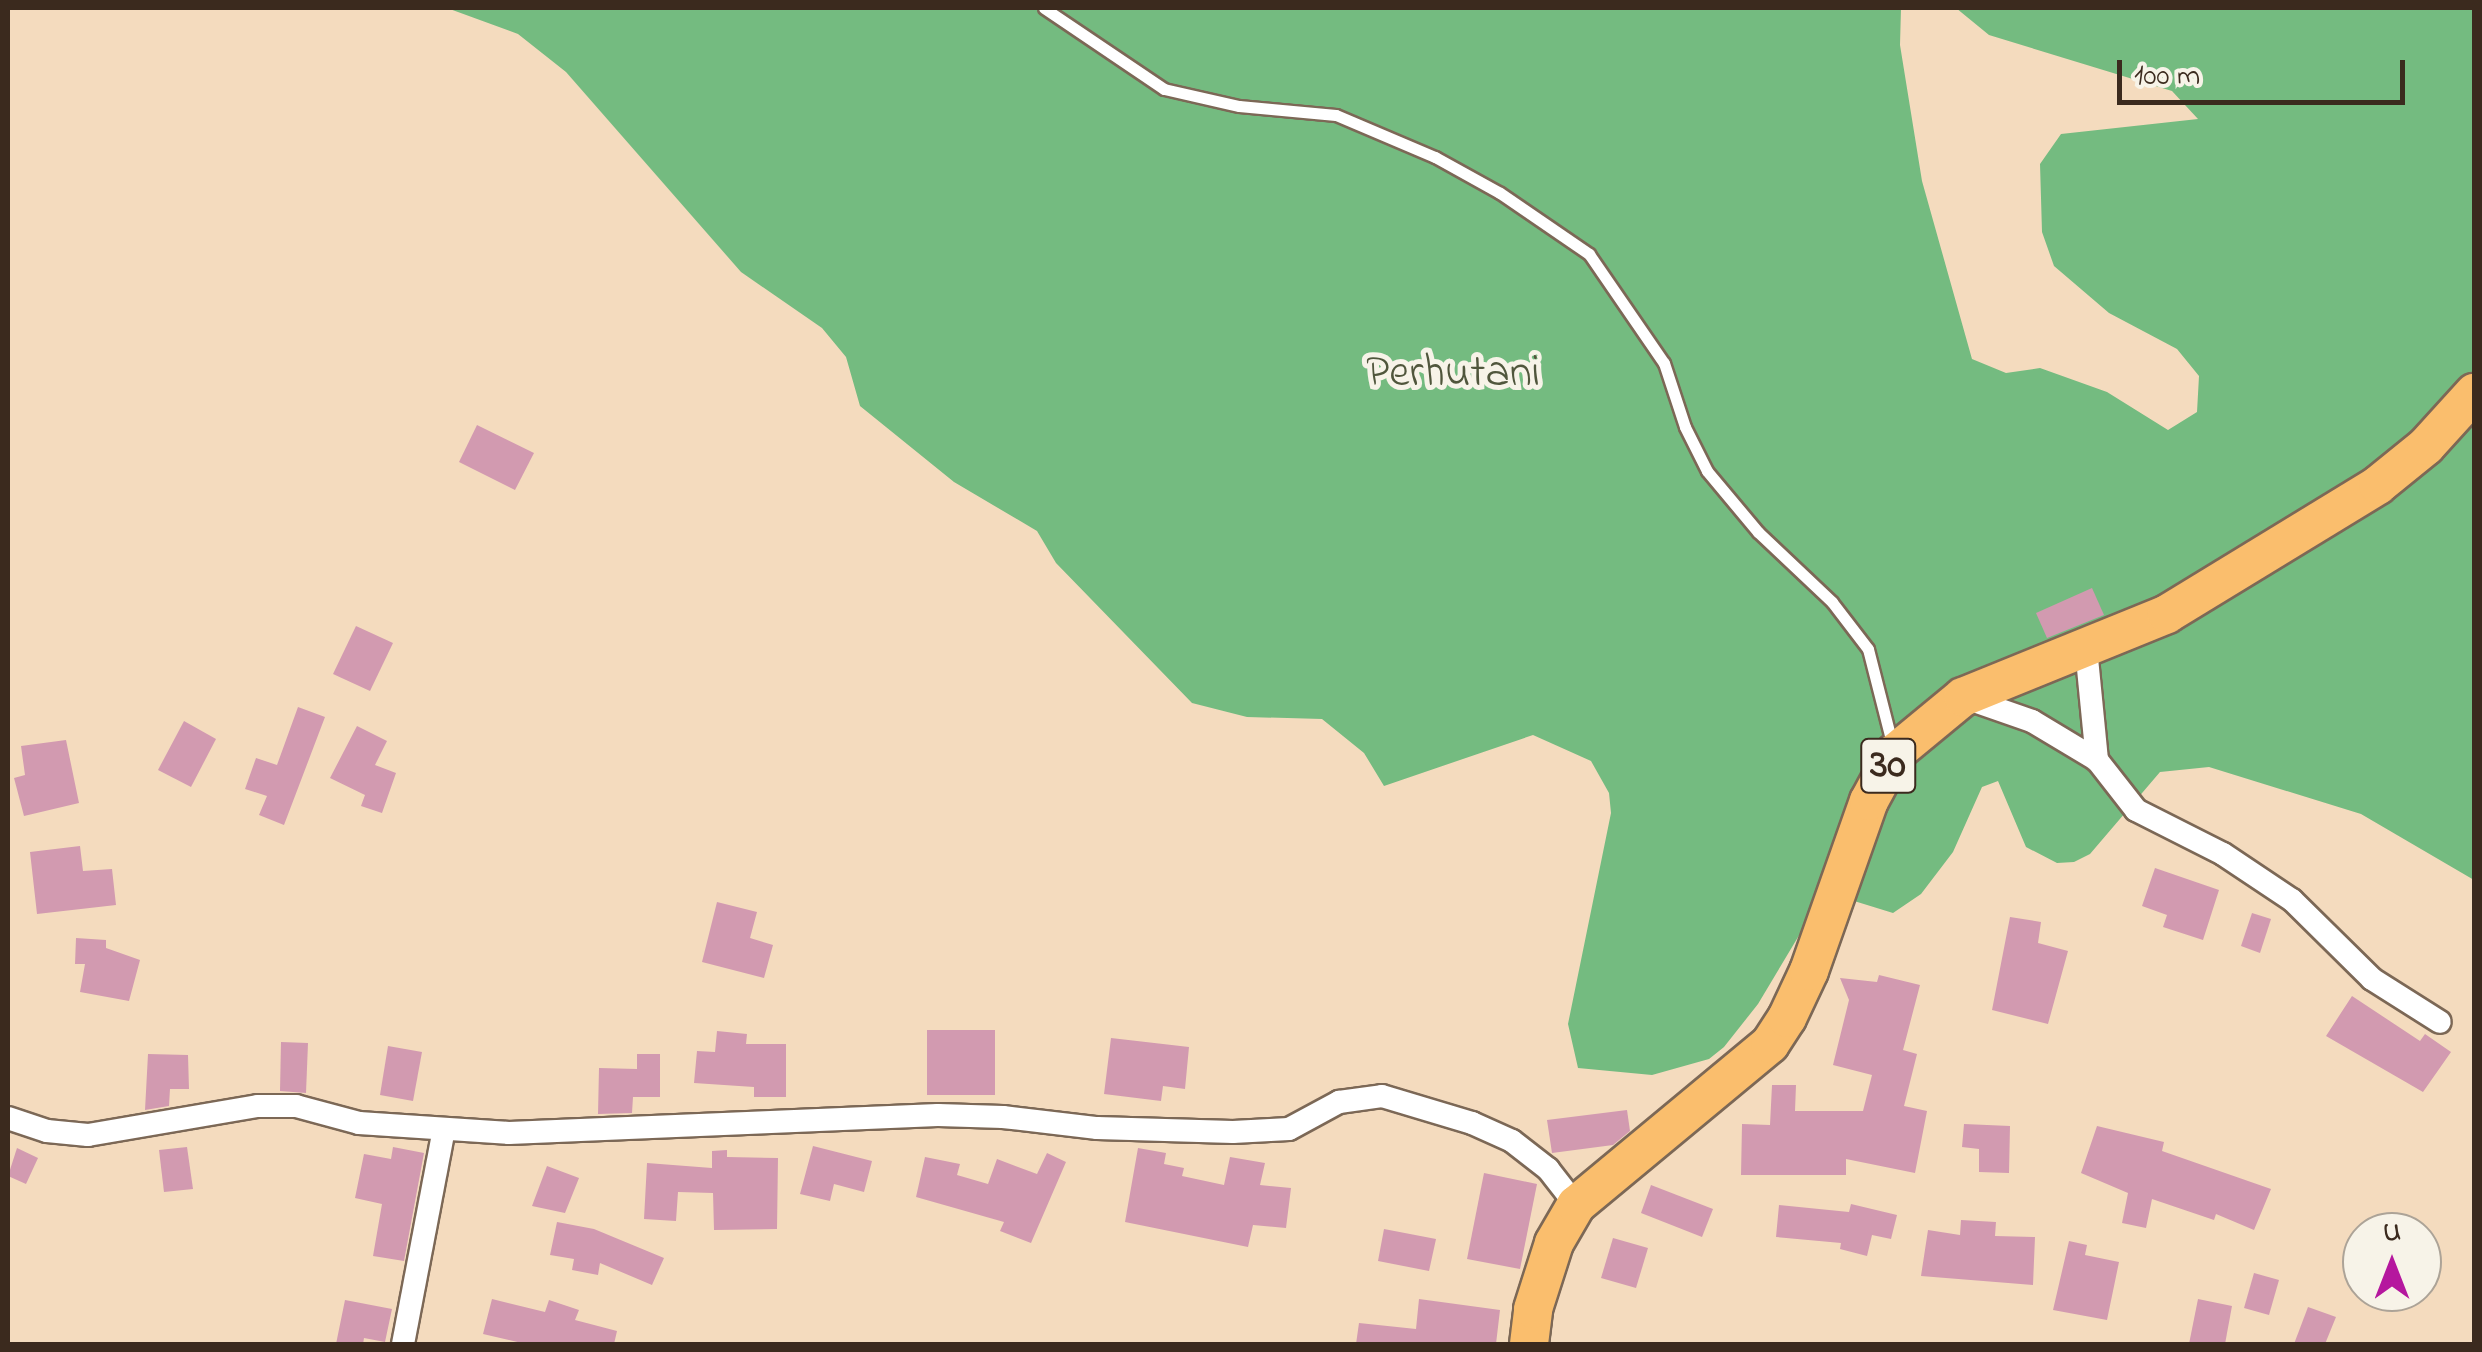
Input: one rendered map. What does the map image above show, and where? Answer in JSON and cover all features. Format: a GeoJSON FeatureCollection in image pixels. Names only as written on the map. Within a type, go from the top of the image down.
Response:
{"type":"FeatureCollection","features":[{"type":"Feature","properties":{"kind":"highway","name":"30"},"geometry":{"type":"LineString","coordinates":[[1529,1344],[1532,1308],[1549,1259],[1576,1205],[1770,1044],[1809,971],[1868,800],[1895,753],[1963,698],[2167,614],[2378,486],[2426,446],[2474,393]]}},
{"type":"Feature","properties":{"kind":"street"},"geometry":{"type":"LineString","coordinates":[[2086,648],[2096,760]]}},
{"type":"Feature","properties":{"kind":"street"},"geometry":{"type":"LineString","coordinates":[[1963,698],[2032,722],[2096,760],[2136,810],[2223,854],[2292,900],[2372,980],[2440,1022]]}},
{"type":"Feature","properties":{"kind":"street"},"geometry":{"type":"LineString","coordinates":[[8,1118],[47,1131],[88,1135],[206,1112],[296,1106],[359,1123],[509,1133],[938,1115],[1097,1128],[1232,1132],[1289,1129],[1339,1102],[1382,1096],[1472,1123],[1512,1141],[1548,1168],[1576,1205]]}},
{"type":"Feature","properties":{"kind":"street"},"geometry":{"type":"LineString","coordinates":[[402,1344],[444,1130]]}},
{"type":"Feature","properties":{"kind":"lane"},"geometry":{"type":"LineString","coordinates":[[1044,8],[1164,89],[1239,106],[1336,115],[1452,166],[1500,193],[1589,254],[1664,362],[1685,427],[1707,471],[1758,532],[1832,602],[1868,649],[1895,753]]}},
{"type":"Feature","properties":{"kind":"green space","name":"Perhutani"},"geometry":{"type":"Polygon","coordinates":[[[447,8],[1901,8],[1900,45],[1922,181],[1972,359],[2006,373],[2040,368],[2107,392],[2168,430],[2197,412],[2199,376],[2177,349],[2109,313],[2054,266],[2042,232],[2040,164],[2061,134],[2198,119],[2172,91],[1989,35],[1956,8],[2474,8],[2474,880],[2361,814],[2209,767],[2160,772],[2090,854],[2074,862],[2057,863],[2026,847],[1998,781],[1982,787],[1953,852],[1921,894],[1893,913],[1825,892],[1758,1004],[1724,1047],[1709,1059],[1652,1075],[1578,1068],[1568,1024],[1611,813],[1609,793],[1591,761],[1533,735],[1384,786],[1364,753],[1322,719],[1247,717],[1192,703],[1056,563],[1037,531],[954,482],[860,406],[846,357],[822,328],[741,272],[566,72],[518,34],[447,8]]]}},
{"type":"Feature","properties":{"kind":"building"},"geometry":{"type":"Polygon","coordinates":[[[477,425],[534,453],[515,490],[459,462],[477,425]]]}},
{"type":"Feature","properties":{"kind":"building"},"geometry":{"type":"Polygon","coordinates":[[[2092,588],[2104,615],[2047,638],[2036,613],[2092,588]]]}},
{"type":"Feature","properties":{"kind":"building"},"geometry":{"type":"Polygon","coordinates":[[[356,626],[393,643],[370,691],[333,674],[356,626]]]}},
{"type":"Feature","properties":{"kind":"building"},"geometry":{"type":"Polygon","coordinates":[[[298,707],[325,717],[284,825],[259,815],[267,796],[245,789],[256,758],[277,765],[298,707]]]}},
{"type":"Feature","properties":{"kind":"building"},"geometry":{"type":"Polygon","coordinates":[[[184,721],[216,739],[191,787],[158,770],[184,721]]]}},
{"type":"Feature","properties":{"kind":"building"},"geometry":{"type":"Polygon","coordinates":[[[357,726],[387,741],[375,765],[396,773],[382,813],[361,806],[365,795],[330,778],[357,726]]]}},
{"type":"Feature","properties":{"kind":"building"},"geometry":{"type":"Polygon","coordinates":[[[66,740],[79,803],[24,816],[14,778],[25,775],[21,746],[66,740]]]}},
{"type":"Feature","properties":{"kind":"building"},"geometry":{"type":"Polygon","coordinates":[[[80,846],[83,871],[112,869],[116,905],[37,914],[30,852],[80,846]]]}},
{"type":"Feature","properties":{"kind":"building"},"geometry":{"type":"Polygon","coordinates":[[[2155,868],[2219,890],[2203,940],[2163,927],[2167,915],[2142,906],[2155,868]]]}},
{"type":"Feature","properties":{"kind":"building"},"geometry":{"type":"Polygon","coordinates":[[[717,902],[757,912],[750,938],[773,945],[764,978],[702,962],[717,902]]]}},
{"type":"Feature","properties":{"kind":"building"},"geometry":{"type":"Polygon","coordinates":[[[2252,913],[2271,919],[2260,953],[2241,946],[2252,913]]]}},
{"type":"Feature","properties":{"kind":"building"},"geometry":{"type":"Polygon","coordinates":[[[2010,917],[2041,922],[2038,943],[2068,951],[2048,1024],[1992,1010],[2010,917]]]}},
{"type":"Feature","properties":{"kind":"building"},"geometry":{"type":"Polygon","coordinates":[[[76,938],[106,940],[106,948],[140,960],[129,1001],[80,992],[85,964],[75,964],[76,938]]]}},
{"type":"Feature","properties":{"kind":"building"},"geometry":{"type":"Polygon","coordinates":[[[1879,975],[1920,985],[1903,1050],[1917,1054],[1904,1106],[1927,1111],[1915,1173],[1846,1159],[1846,1175],[1741,1175],[1742,1124],[1770,1125],[1772,1085],[1796,1085],[1795,1111],[1863,1111],[1872,1075],[1833,1065],[1849,1000],[1840,978],[1877,982],[1879,975]]]}},
{"type":"Feature","properties":{"kind":"building"},"geometry":{"type":"Polygon","coordinates":[[[2352,996],[2420,1041],[2425,1034],[2451,1052],[2423,1092],[2326,1036],[2352,996]]]}},
{"type":"Feature","properties":{"kind":"building"},"geometry":{"type":"Polygon","coordinates":[[[927,1030],[995,1030],[995,1095],[927,1095],[927,1030]]]}},
{"type":"Feature","properties":{"kind":"building"},"geometry":{"type":"Polygon","coordinates":[[[717,1031],[747,1034],[746,1044],[786,1044],[786,1097],[754,1097],[754,1087],[694,1083],[697,1051],[715,1052],[717,1031]]]}},
{"type":"Feature","properties":{"kind":"building"},"geometry":{"type":"Polygon","coordinates":[[[1111,1038],[1189,1047],[1185,1089],[1163,1086],[1161,1101],[1104,1094],[1111,1038]]]}},
{"type":"Feature","properties":{"kind":"building"},"geometry":{"type":"Polygon","coordinates":[[[281,1042],[308,1043],[306,1093],[280,1091],[281,1042]]]}},
{"type":"Feature","properties":{"kind":"building"},"geometry":{"type":"Polygon","coordinates":[[[388,1046],[422,1052],[413,1101],[380,1095],[388,1046]]]}},
{"type":"Feature","properties":{"kind":"building"},"geometry":{"type":"Polygon","coordinates":[[[148,1054],[188,1055],[189,1089],[170,1089],[169,1106],[145,1110],[148,1054]]]}},
{"type":"Feature","properties":{"kind":"building"},"geometry":{"type":"Polygon","coordinates":[[[637,1054],[660,1054],[660,1097],[633,1097],[632,1113],[598,1114],[599,1068],[637,1069],[637,1054]]]}},
{"type":"Feature","properties":{"kind":"building"},"geometry":{"type":"Polygon","coordinates":[[[1627,1110],[1630,1131],[1613,1145],[1552,1153],[1547,1120],[1627,1110]]]}},
{"type":"Feature","properties":{"kind":"building"},"geometry":{"type":"Polygon","coordinates":[[[1964,1124],[2010,1126],[2009,1173],[1979,1172],[1979,1149],[1962,1147],[1964,1124]]]}},
{"type":"Feature","properties":{"kind":"building"},"geometry":{"type":"Polygon","coordinates":[[[2097,1126],[2164,1142],[2162,1151],[2271,1189],[2254,1230],[2216,1214],[2214,1220],[2152,1199],[2146,1228],[2122,1223],[2128,1193],[2081,1173],[2097,1126]]]}},
{"type":"Feature","properties":{"kind":"building"},"geometry":{"type":"Polygon","coordinates":[[[813,1146],[872,1161],[864,1192],[834,1184],[830,1201],[800,1194],[813,1146]]]}},
{"type":"Feature","properties":{"kind":"building"},"geometry":{"type":"Polygon","coordinates":[[[187,1147],[193,1189],[164,1192],[159,1150],[187,1147]]]}},
{"type":"Feature","properties":{"kind":"building"},"geometry":{"type":"Polygon","coordinates":[[[393,1147],[424,1153],[404,1261],[373,1256],[382,1204],[355,1198],[364,1154],[391,1159],[393,1147]]]}},
{"type":"Feature","properties":{"kind":"building"},"geometry":{"type":"Polygon","coordinates":[[[17,1148],[38,1158],[26,1184],[8,1176],[17,1148]]]}},
{"type":"Feature","properties":{"kind":"building"},"geometry":{"type":"Polygon","coordinates":[[[1138,1148],[1166,1153],[1164,1164],[1184,1168],[1182,1176],[1224,1185],[1230,1157],[1265,1163],[1260,1185],[1291,1188],[1286,1228],[1253,1225],[1248,1247],[1125,1222],[1138,1148]]]}},
{"type":"Feature","properties":{"kind":"building"},"geometry":{"type":"Polygon","coordinates":[[[727,1150],[727,1157],[778,1158],[777,1229],[714,1230],[713,1193],[678,1192],[676,1221],[644,1219],[647,1163],[712,1168],[712,1151],[727,1150]]]}},
{"type":"Feature","properties":{"kind":"building"},"geometry":{"type":"Polygon","coordinates":[[[1047,1153],[1066,1162],[1031,1243],[1000,1231],[1004,1222],[916,1197],[925,1157],[960,1164],[957,1175],[988,1184],[997,1159],[1037,1174],[1047,1153]]]}},
{"type":"Feature","properties":{"kind":"building"},"geometry":{"type":"Polygon","coordinates":[[[547,1166],[579,1178],[565,1213],[532,1206],[547,1166]]]}},
{"type":"Feature","properties":{"kind":"building"},"geometry":{"type":"Polygon","coordinates":[[[1484,1173],[1537,1184],[1520,1269],[1467,1259],[1484,1173]]]}},
{"type":"Feature","properties":{"kind":"building"},"geometry":{"type":"Polygon","coordinates":[[[1651,1185],[1713,1209],[1702,1237],[1641,1213],[1651,1185]]]}},
{"type":"Feature","properties":{"kind":"building"},"geometry":{"type":"Polygon","coordinates":[[[1851,1204],[1897,1215],[1891,1239],[1872,1235],[1867,1256],[1840,1249],[1841,1243],[1776,1237],[1779,1205],[1849,1212],[1851,1204]]]}},
{"type":"Feature","properties":{"kind":"building"},"geometry":{"type":"Polygon","coordinates":[[[1961,1220],[1996,1222],[1995,1236],[2035,1237],[2033,1285],[1921,1276],[1928,1230],[1960,1235],[1961,1220]]]}},
{"type":"Feature","properties":{"kind":"building"},"geometry":{"type":"Polygon","coordinates":[[[557,1222],[594,1229],[664,1258],[652,1285],[600,1263],[598,1275],[572,1270],[574,1259],[550,1255],[557,1222]]]}},
{"type":"Feature","properties":{"kind":"building"},"geometry":{"type":"Polygon","coordinates":[[[1384,1229],[1436,1239],[1429,1271],[1378,1261],[1384,1229]]]}},
{"type":"Feature","properties":{"kind":"building"},"geometry":{"type":"Polygon","coordinates":[[[1613,1238],[1648,1248],[1636,1288],[1601,1278],[1613,1238]]]}},
{"type":"Feature","properties":{"kind":"building"},"geometry":{"type":"Polygon","coordinates":[[[2069,1241],[2087,1245],[2085,1255],[2119,1262],[2107,1320],[2053,1310],[2069,1241]]]}},
{"type":"Feature","properties":{"kind":"building"},"geometry":{"type":"Polygon","coordinates":[[[2254,1273],[2279,1280],[2269,1315],[2244,1308],[2254,1273]]]}},
{"type":"Feature","properties":{"kind":"building"},"geometry":{"type":"Polygon","coordinates":[[[492,1299],[545,1312],[549,1300],[579,1310],[575,1320],[617,1331],[614,1344],[526,1344],[483,1334],[492,1299]]]}},
{"type":"Feature","properties":{"kind":"building"},"geometry":{"type":"Polygon","coordinates":[[[1419,1299],[1500,1310],[1496,1344],[1356,1344],[1359,1323],[1416,1329],[1419,1299]]]}},
{"type":"Feature","properties":{"kind":"building"},"geometry":{"type":"Polygon","coordinates":[[[2198,1299],[2232,1306],[2225,1344],[2189,1344],[2198,1299]]]}},
{"type":"Feature","properties":{"kind":"building"},"geometry":{"type":"Polygon","coordinates":[[[345,1300],[392,1309],[385,1342],[364,1338],[363,1344],[336,1344],[345,1300]]]}},
{"type":"Feature","properties":{"kind":"building"},"geometry":{"type":"Polygon","coordinates":[[[2308,1307],[2336,1317],[2325,1344],[2294,1344],[2308,1307]]]}}]}
